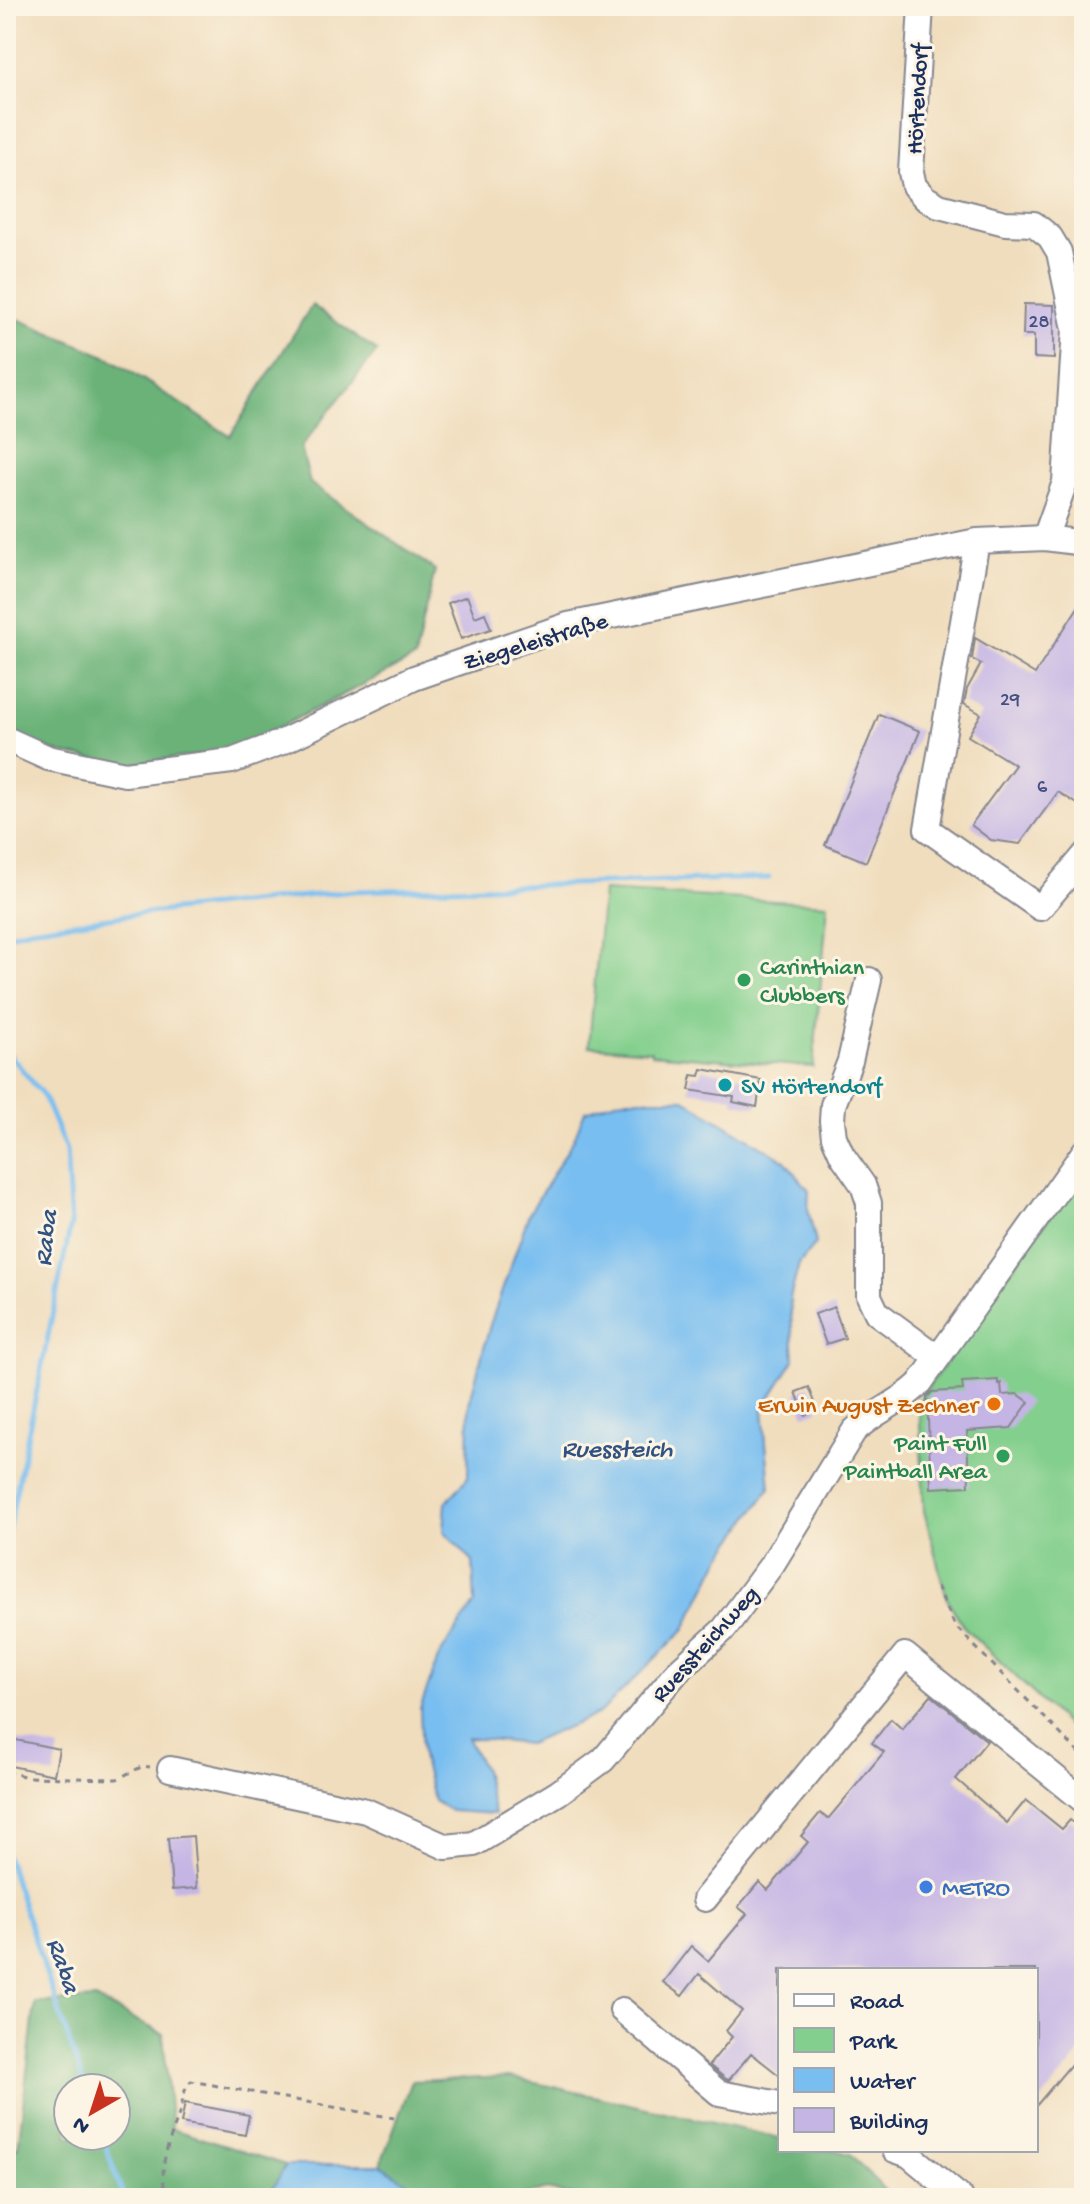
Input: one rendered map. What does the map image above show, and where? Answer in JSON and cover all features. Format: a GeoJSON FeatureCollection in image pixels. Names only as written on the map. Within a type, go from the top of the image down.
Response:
{"type":"FeatureCollection","features":[{"type":"Feature","properties":{"kind":"street","name":"Hörtendorf"},"geometry":{"type":"LineString","coordinates":[[921,6],[911,172],[914,186],[925,198],[939,206],[1005,223],[1034,224],[1050,237],[1059,252],[1080,325]]}},
{"type":"Feature","properties":{"kind":"street"},"geometry":{"type":"LineString","coordinates":[[1045,538],[1065,482],[1080,325]]}},
{"type":"Feature","properties":{"kind":"street","name":"Ziegeleistraße"},"geometry":{"type":"LineString","coordinates":[[6,739],[48,758],[125,774],[232,761],[282,742],[414,678],[568,625],[977,541],[1045,538],[1084,543]]}},
{"type":"Feature","properties":{"kind":"street"},"geometry":{"type":"LineString","coordinates":[[977,541],[927,829],[1040,908],[1084,856]]}},
{"type":"Feature","properties":{"kind":"street"},"geometry":{"type":"LineString","coordinates":[[869,980],[850,1061],[833,1105],[834,1137],[842,1155],[863,1185],[869,1203],[869,1296],[872,1305],[877,1313],[938,1358]]}},
{"type":"Feature","properties":{"kind":"street","name":"Ruessteichweg"},"geometry":{"type":"LineString","coordinates":[[170,1769],[366,1811],[446,1847],[474,1844],[558,1793],[603,1760],[677,1672],[724,1629],[773,1563],[854,1431],[864,1421],[912,1392],[1084,1152]]}},
{"type":"Feature","properties":{"kind":"street"},"geometry":{"type":"LineString","coordinates":[[705,1899],[905,1655],[1084,1801]]}},
{"type":"Feature","properties":{"kind":"street"},"geometry":{"type":"LineString","coordinates":[[622,2010],[719,2093],[778,2104]]}},
{"type":"Feature","properties":{"kind":"street"},"geometry":{"type":"LineString","coordinates":[[901,2152],[909,2155],[961,2198]]}},
{"type":"Feature","properties":{"kind":"path"},"geometry":{"type":"LineString","coordinates":[[937,1586],[955,1626],[1084,1758]]}},
{"type":"Feature","properties":{"kind":"path"},"geometry":{"type":"LineString","coordinates":[[6,1771],[27,1777],[117,1779],[143,1766],[170,1769]]}},
{"type":"Feature","properties":{"kind":"path"},"geometry":{"type":"LineString","coordinates":[[168,2198],[164,2156],[184,2089],[191,2081],[394,2118]]}},
{"type":"Feature","properties":{"kind":"path"},"geometry":{"type":"LineString","coordinates":[[1077,2198],[1084,2189]]}},
{"type":"Feature","properties":{"kind":"green space"},"geometry":{"type":"Polygon","coordinates":[[[312,305],[377,351],[301,447],[310,483],[435,570],[415,658],[233,751],[124,765],[60,753],[6,732],[6,314],[110,358],[230,436],[312,305]]]}},
{"type":"Feature","properties":{"kind":"green space","name":"Carinthian Clubbers"},"geometry":{"type":"Polygon","coordinates":[[[603,891],[828,904],[813,1067],[589,1046],[603,891]]]}},
{"type":"Feature","properties":{"kind":"green space","name":"Paint Full Paintball Area"},"geometry":{"type":"Polygon","coordinates":[[[1084,1168],[1084,1742],[964,1627],[947,1599],[924,1511],[919,1400],[1084,1168]]]}},
{"type":"Feature","properties":{"kind":"green space"},"geometry":{"type":"Polygon","coordinates":[[[95,1999],[163,2034],[172,2129],[286,2165],[267,2198],[77,2198],[57,2191],[50,2198],[6,2198],[6,2143],[18,2148],[35,2003],[95,1999]]]}},
{"type":"Feature","properties":{"kind":"green space"},"geometry":{"type":"Polygon","coordinates":[[[509,2077],[778,2138],[778,2152],[842,2152],[850,2154],[892,2198],[589,2198],[545,2190],[509,2198],[429,2196],[380,2165],[412,2081],[509,2077]]]}},
{"type":"Feature","properties":{"kind":"water","name":"Ruessteich"},"geometry":{"type":"Polygon","coordinates":[[[622,1099],[684,1099],[785,1161],[809,1190],[808,1209],[816,1243],[799,1264],[790,1298],[794,1360],[763,1409],[770,1488],[720,1559],[685,1629],[599,1714],[528,1744],[467,1738],[484,1770],[494,1814],[451,1811],[434,1801],[422,1756],[420,1709],[439,1656],[475,1603],[473,1562],[444,1531],[446,1503],[468,1477],[469,1404],[490,1325],[529,1214],[574,1139],[585,1111],[622,1099]]]}},
{"type":"Feature","properties":{"kind":"water"},"geometry":{"type":"Polygon","coordinates":[[[286,2165],[380,2165],[429,2196],[443,2198],[267,2198],[286,2165]]]}},
{"type":"Feature","properties":{"kind":"building"},"geometry":{"type":"Polygon","coordinates":[[[1024,304],[1054,305],[1054,359],[1034,358],[1034,335],[1023,335],[1024,304]]]}},
{"type":"Feature","properties":{"kind":"building"},"geometry":{"type":"Polygon","coordinates":[[[467,596],[475,617],[485,613],[491,629],[461,639],[448,603],[467,596]]]}},
{"type":"Feature","properties":{"kind":"building"},"geometry":{"type":"Polygon","coordinates":[[[1084,598],[1084,681],[1073,697],[1084,704],[1084,808],[1058,792],[1020,844],[991,840],[971,825],[1015,765],[968,736],[981,714],[964,704],[967,689],[981,664],[972,659],[975,638],[1035,674],[1084,598]]]}},
{"type":"Feature","properties":{"kind":"building"},"geometry":{"type":"Polygon","coordinates":[[[879,714],[920,731],[866,862],[825,845],[879,714]]]}},
{"type":"Feature","properties":{"kind":"building","name":"SV Hörtendorf"},"geometry":{"type":"Polygon","coordinates":[[[702,1069],[761,1080],[757,1107],[733,1102],[734,1097],[689,1090],[692,1075],[700,1076],[702,1069]]]}},
{"type":"Feature","properties":{"kind":"building"},"geometry":{"type":"Polygon","coordinates":[[[834,1307],[845,1338],[826,1344],[815,1314],[834,1307]]]}},
{"type":"Feature","properties":{"kind":"building"},"geometry":{"type":"Polygon","coordinates":[[[998,1380],[1002,1395],[1018,1394],[1029,1402],[1011,1428],[967,1431],[969,1486],[931,1488],[927,1397],[932,1392],[963,1390],[962,1382],[998,1380]]]}},
{"type":"Feature","properties":{"kind":"building"},"geometry":{"type":"Polygon","coordinates":[[[809,1387],[818,1410],[805,1415],[796,1392],[809,1387]]]}},
{"type":"Feature","properties":{"kind":"building","name":"METRO"},"geometry":{"type":"Polygon","coordinates":[[[931,1695],[987,1741],[956,1779],[1007,1823],[1026,1800],[1062,1829],[1070,1820],[1084,1831],[1084,2049],[1038,2104],[1038,1968],[778,1968],[778,2074],[751,2053],[729,2080],[709,2065],[732,2037],[726,2031],[742,2011],[699,1974],[682,1996],[663,1982],[691,1946],[708,1961],[747,1914],[738,1907],[759,1882],[768,1890],[808,1842],[801,1836],[820,1813],[828,1819],[884,1752],[872,1743],[891,1719],[902,1729],[931,1695]]]}},
{"type":"Feature","properties":{"kind":"building"},"geometry":{"type":"Polygon","coordinates":[[[6,1738],[59,1749],[54,1775],[6,1765],[6,1738]]]}},
{"type":"Feature","properties":{"kind":"building"},"geometry":{"type":"Polygon","coordinates":[[[193,1836],[197,1888],[172,1890],[168,1838],[193,1836]]]}},
{"type":"Feature","properties":{"kind":"building"},"geometry":{"type":"Polygon","coordinates":[[[185,2103],[249,2115],[245,2135],[181,2123],[185,2103]]]}},
{"type":"Feature","properties":{"kind":"waterway"},"geometry":{"type":"LineString","coordinates":[[6,936],[29,929],[138,914],[353,891],[769,878]]}},
{"type":"Feature","properties":{"kind":"waterway","name":"Raba"},"geometry":{"type":"LineString","coordinates":[[6,1050],[43,1095],[66,1150],[71,1224],[6,1541]]}},
{"type":"Feature","properties":{"kind":"waterway","name":"Raba"},"geometry":{"type":"LineString","coordinates":[[6,1855],[80,2072]]}},
{"type":"Feature","properties":{"kind":"waterway","name":"Raba"},"geometry":{"type":"LineString","coordinates":[[108,2152],[124,2198]]}},
{"type":"Feature","properties":{"kind":"place","name":"Carinthian Clubbers"},"geometry":{"type":"Point","coordinates":[744,980]}},
{"type":"Feature","properties":{"kind":"place","name":"SV Hörtendorf"},"geometry":{"type":"Point","coordinates":[725,1085]}},
{"type":"Feature","properties":{"kind":"place","name":"Erwin August Zechner"},"geometry":{"type":"Point","coordinates":[994,1404]}},
{"type":"Feature","properties":{"kind":"place","name":"Paint Full Paintball Area"},"geometry":{"type":"Point","coordinates":[1003,1456]}},
{"type":"Feature","properties":{"kind":"place","name":"METRO"},"geometry":{"type":"Point","coordinates":[926,1887]}}]}
